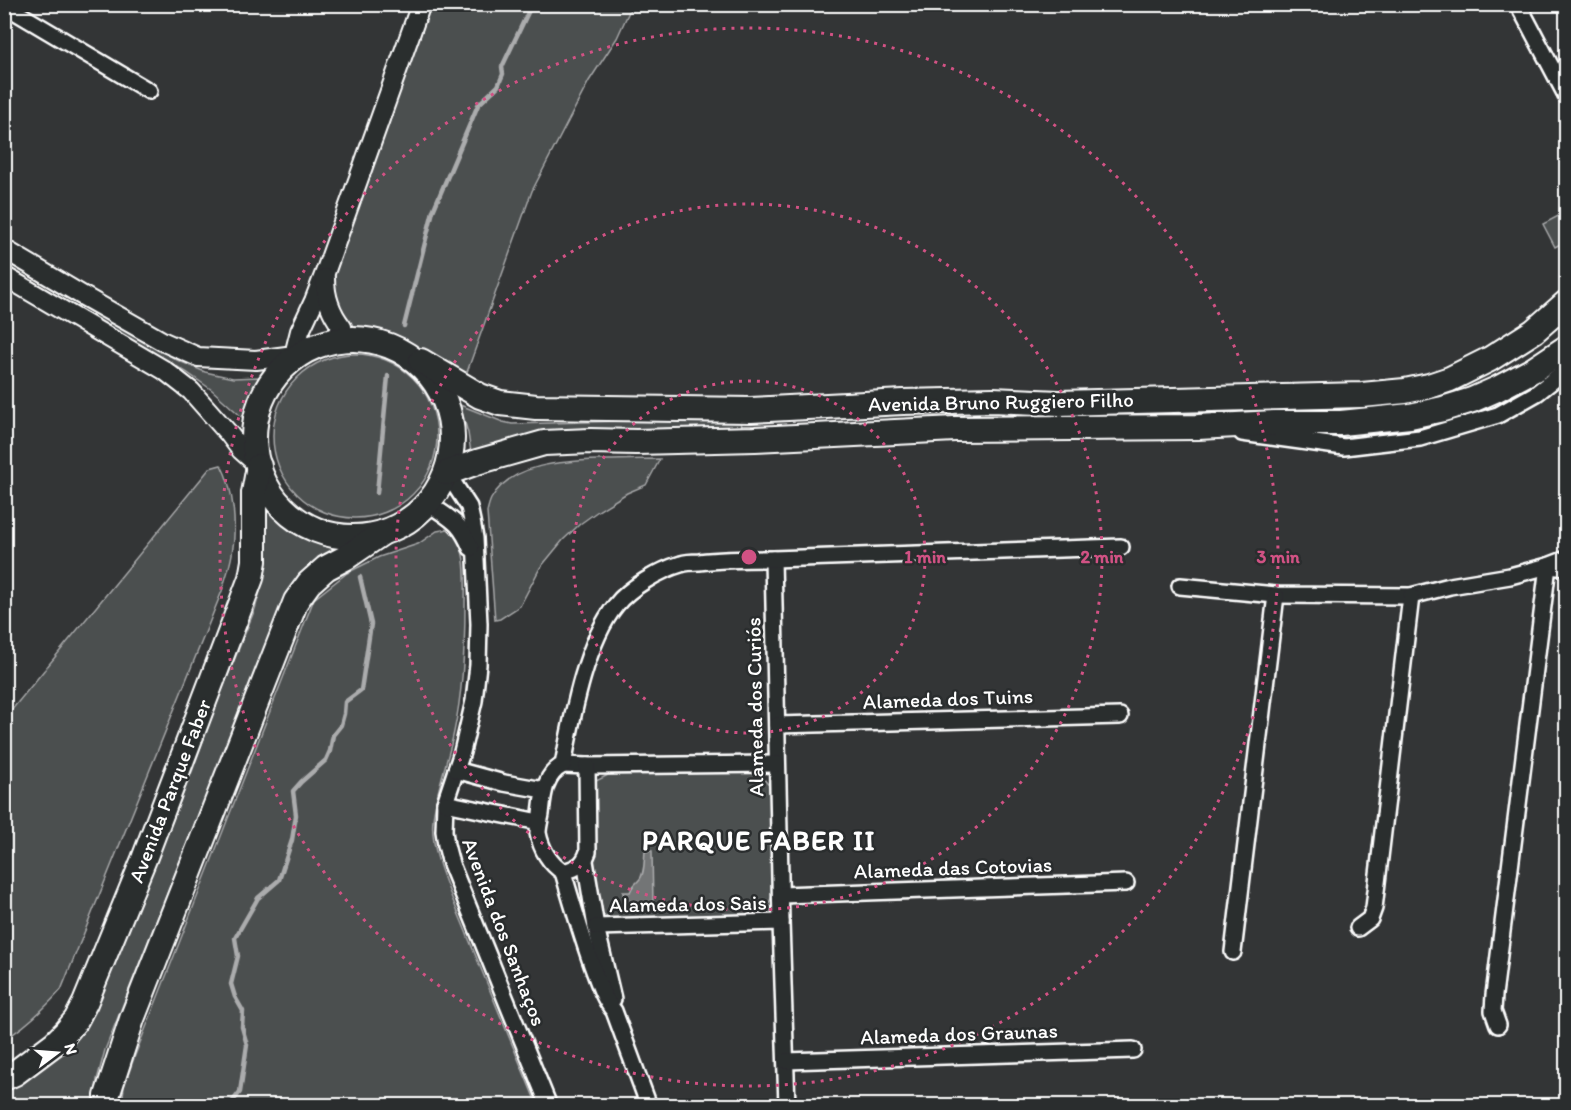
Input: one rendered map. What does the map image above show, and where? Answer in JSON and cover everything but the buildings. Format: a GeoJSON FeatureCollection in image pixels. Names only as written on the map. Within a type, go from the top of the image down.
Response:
{"type":"FeatureCollection","features":[{"type":"Feature","properties":{"kind":"main road","name":"Avenida Bruno Ruggiero Filho"},"geometry":{"type":"LineString","coordinates":[[421,361],[480,396],[518,406],[751,410],[903,402],[993,400],[1059,403],[1362,395],[1405,391],[1450,379],[1490,359],[1534,331],[1566,303]]}},
{"type":"Feature","properties":{"kind":"main road"},"geometry":{"type":"LineString","coordinates":[[106,1106],[107,1096],[132,1019],[296,601],[309,583],[326,568],[382,533],[407,521],[428,503],[447,473],[452,434],[448,410],[438,388],[421,361],[381,343],[362,339],[335,340],[294,356],[271,383],[259,410],[256,425],[255,440],[259,466],[274,497],[300,521],[331,534],[357,537],[382,533]]}},
{"type":"Feature","properties":{"kind":"main road","name":"Avenida Bruno Ruggiero Filho"},"geometry":{"type":"LineString","coordinates":[[447,473],[544,443],[755,439],[955,429],[1341,423],[1410,416],[1443,409],[1497,390],[1566,348]]}},
{"type":"Feature","properties":{"kind":"main road"},"geometry":{"type":"LineString","coordinates":[[751,410],[755,439]]}},
{"type":"Feature","properties":{"kind":"main road","name":"Avenida Parque Faber"},"geometry":{"type":"LineString","coordinates":[[4,1078],[55,1043],[76,1020],[85,1003],[200,714],[251,578],[254,561],[254,493],[259,466]]}},
{"type":"Feature","properties":{"kind":"street"},"geometry":{"type":"LineString","coordinates":[[4,249],[164,342],[198,357],[256,360],[294,356],[300,330],[326,270],[421,4]]}},
{"type":"Feature","properties":{"kind":"street"},"geometry":{"type":"LineString","coordinates":[[1518,4],[1566,96]]}},
{"type":"Feature","properties":{"kind":"street"},"geometry":{"type":"LineString","coordinates":[[4,5],[149,91]]}},
{"type":"Feature","properties":{"kind":"street"},"geometry":{"type":"LineString","coordinates":[[326,270],[327,301],[342,327],[335,340]]}},
{"type":"Feature","properties":{"kind":"street"},"geometry":{"type":"LineString","coordinates":[[4,276],[164,370],[191,391],[242,450],[259,466]]}},
{"type":"Feature","properties":{"kind":"street","name":"Avenida Bruno Ruggiero Filho"},"geometry":{"type":"LineString","coordinates":[[1198,427],[1344,447],[1420,438],[1498,414],[1537,393],[1566,370]]}},
{"type":"Feature","properties":{"kind":"street","name":"Avenida dos Sanhaços"},"geometry":{"type":"LineString","coordinates":[[447,473],[469,507],[474,538],[479,624],[474,701],[445,803],[446,844],[451,864],[549,1106]]}},
{"type":"Feature","properties":{"kind":"street","name":"Avenida dos Sanhaços"},"geometry":{"type":"LineString","coordinates":[[428,503],[461,527],[475,556]]}},
{"type":"Feature","properties":{"kind":"street"},"geometry":{"type":"LineString","coordinates":[[563,765],[573,715],[589,657],[602,626],[616,604],[643,581],[681,564],[725,559],[1121,547]]}},
{"type":"Feature","properties":{"kind":"street","name":"Alameda dos Curiós"},"geometry":{"type":"LineString","coordinates":[[773,559],[787,1106]]}},
{"type":"Feature","properties":{"kind":"street"},"geometry":{"type":"LineString","coordinates":[[1180,586],[1276,595],[1411,596],[1450,586],[1510,576],[1566,559]]}},
{"type":"Feature","properties":{"kind":"street"},"geometry":{"type":"LineString","coordinates":[[1548,566],[1566,568]]}},
{"type":"Feature","properties":{"kind":"street"},"geometry":{"type":"LineString","coordinates":[[1498,1025],[1493,1011],[1494,995],[1548,566]]}},
{"type":"Feature","properties":{"kind":"street"},"geometry":{"type":"LineString","coordinates":[[1233,952],[1276,595]]}},
{"type":"Feature","properties":{"kind":"street"},"geometry":{"type":"LineString","coordinates":[[1358,928],[1370,918],[1374,908],[1411,596]]}},
{"type":"Feature","properties":{"kind":"street","name":"Alameda dos Tuins"},"geometry":{"type":"LineString","coordinates":[[777,725],[1120,716]]}},
{"type":"Feature","properties":{"kind":"street"},"geometry":{"type":"LineString","coordinates":[[650,1106],[614,1011],[606,1001],[591,964],[563,872],[555,867],[546,855],[538,832],[547,779],[563,765],[777,764]]}},
{"type":"Feature","properties":{"kind":"street"},"geometry":{"type":"LineString","coordinates":[[587,766],[588,852],[585,861],[596,927],[614,1001],[614,1011]]}},
{"type":"Feature","properties":{"kind":"street"},"geometry":{"type":"LineString","coordinates":[[456,770],[504,783],[544,790]]}},
{"type":"Feature","properties":{"kind":"street"},"geometry":{"type":"LineString","coordinates":[[445,803],[539,822]]}},
{"type":"Feature","properties":{"kind":"street"},"geometry":{"type":"LineString","coordinates":[[563,872],[577,868],[585,861]]}},
{"type":"Feature","properties":{"kind":"street","name":"Alameda das Cotovias"},"geometry":{"type":"LineString","coordinates":[[781,895],[1126,883]]}},
{"type":"Feature","properties":{"kind":"street","name":"Alameda dos Sais"},"geometry":{"type":"LineString","coordinates":[[596,927],[781,922]]}},
{"type":"Feature","properties":{"kind":"street","name":"Alameda dos Graunas"},"geometry":{"type":"LineString","coordinates":[[786,1061],[1133,1050]]}},
{"type":"Feature","properties":{"kind":"shaded area"},"geometry":{"type":"Polygon","coordinates":[[[421,5],[632,5],[617,38],[589,81],[532,191],[462,386],[390,346],[364,340],[335,340],[326,270],[421,5]]]}},
{"type":"Feature","properties":{"kind":"shaded area"},"geometry":{"type":"Polygon","coordinates":[[[1566,212],[1566,241],[1555,247],[1543,224],[1566,212]]]}},
{"type":"Feature","properties":{"kind":"shaded area"},"geometry":{"type":"Polygon","coordinates":[[[4,255],[177,360],[205,372],[233,378],[260,377],[243,418],[212,390],[186,372],[5,265],[4,255]]]}},
{"type":"Feature","properties":{"kind":"shaded area"},"geometry":{"type":"Polygon","coordinates":[[[355,354],[386,360],[413,378],[431,405],[437,436],[431,467],[413,494],[386,512],[355,518],[324,512],[297,494],[279,467],[273,436],[279,405],[297,378],[324,360],[355,354]]]}},
{"type":"Feature","properties":{"kind":"shaded area"},"geometry":{"type":"Polygon","coordinates":[[[460,405],[512,424],[737,418],[742,427],[472,459],[460,405]]]}},
{"type":"Feature","properties":{"kind":"shaded area"},"geometry":{"type":"Polygon","coordinates":[[[660,459],[646,485],[627,493],[598,511],[563,540],[540,568],[520,606],[495,620],[487,512],[491,499],[500,487],[525,471],[555,463],[586,460],[660,459]]]}},
{"type":"Feature","properties":{"kind":"shaded area"},"geometry":{"type":"Polygon","coordinates":[[[221,465],[232,497],[234,520],[232,554],[222,591],[61,990],[35,1017],[5,1039],[5,718],[210,468],[221,465]]]}},
{"type":"Feature","properties":{"kind":"shaded area"},"geometry":{"type":"Polygon","coordinates":[[[269,503],[295,529],[311,540],[327,546],[342,547],[313,566],[293,584],[278,614],[105,1050],[97,1080],[94,1105],[5,1106],[5,1086],[99,991],[127,934],[255,609],[265,560],[266,505],[269,503]]]}},
{"type":"Feature","properties":{"kind":"shaded area"},"geometry":{"type":"Polygon","coordinates":[[[448,529],[460,543],[463,553],[465,637],[457,716],[433,820],[435,848],[451,895],[537,1105],[122,1105],[124,1087],[134,1058],[314,599],[347,573],[379,557],[418,544],[437,531],[448,529]]]}},
{"type":"Feature","properties":{"kind":"shaded area"},"geometry":{"type":"Polygon","coordinates":[[[754,772],[765,780],[772,791],[772,896],[765,909],[752,916],[612,919],[600,913],[596,907],[591,786],[596,781],[608,775],[754,772]]]}},
{"type":"Feature","properties":{"kind":"shaded area"},"geometry":{"type":"Polygon","coordinates":[[[645,851],[652,851],[653,904],[624,906],[623,892],[630,892],[641,877],[645,851]]]}},
{"type":"Feature","properties":{"kind":"waterway"},"geometry":{"type":"LineString","coordinates":[[404,326],[433,211],[478,105],[498,86],[503,74],[502,67],[532,4]]}},
{"type":"Feature","properties":{"kind":"waterway"},"geometry":{"type":"LineString","coordinates":[[377,493],[388,376]]}},
{"type":"Feature","properties":{"kind":"waterway"},"geometry":{"type":"LineString","coordinates":[[229,1106],[240,1092],[247,1045],[242,1027],[243,1011],[231,984],[238,956],[235,938],[258,898],[279,880],[292,840],[296,815],[293,791],[326,760],[333,735],[341,725],[345,702],[361,690],[371,624],[360,577]]}},
{"type":"Feature","properties":{"kind":"district","name":"PARQUE FABER II"},"geometry":{"type":"Point","coordinates":[759,841]}}]}
